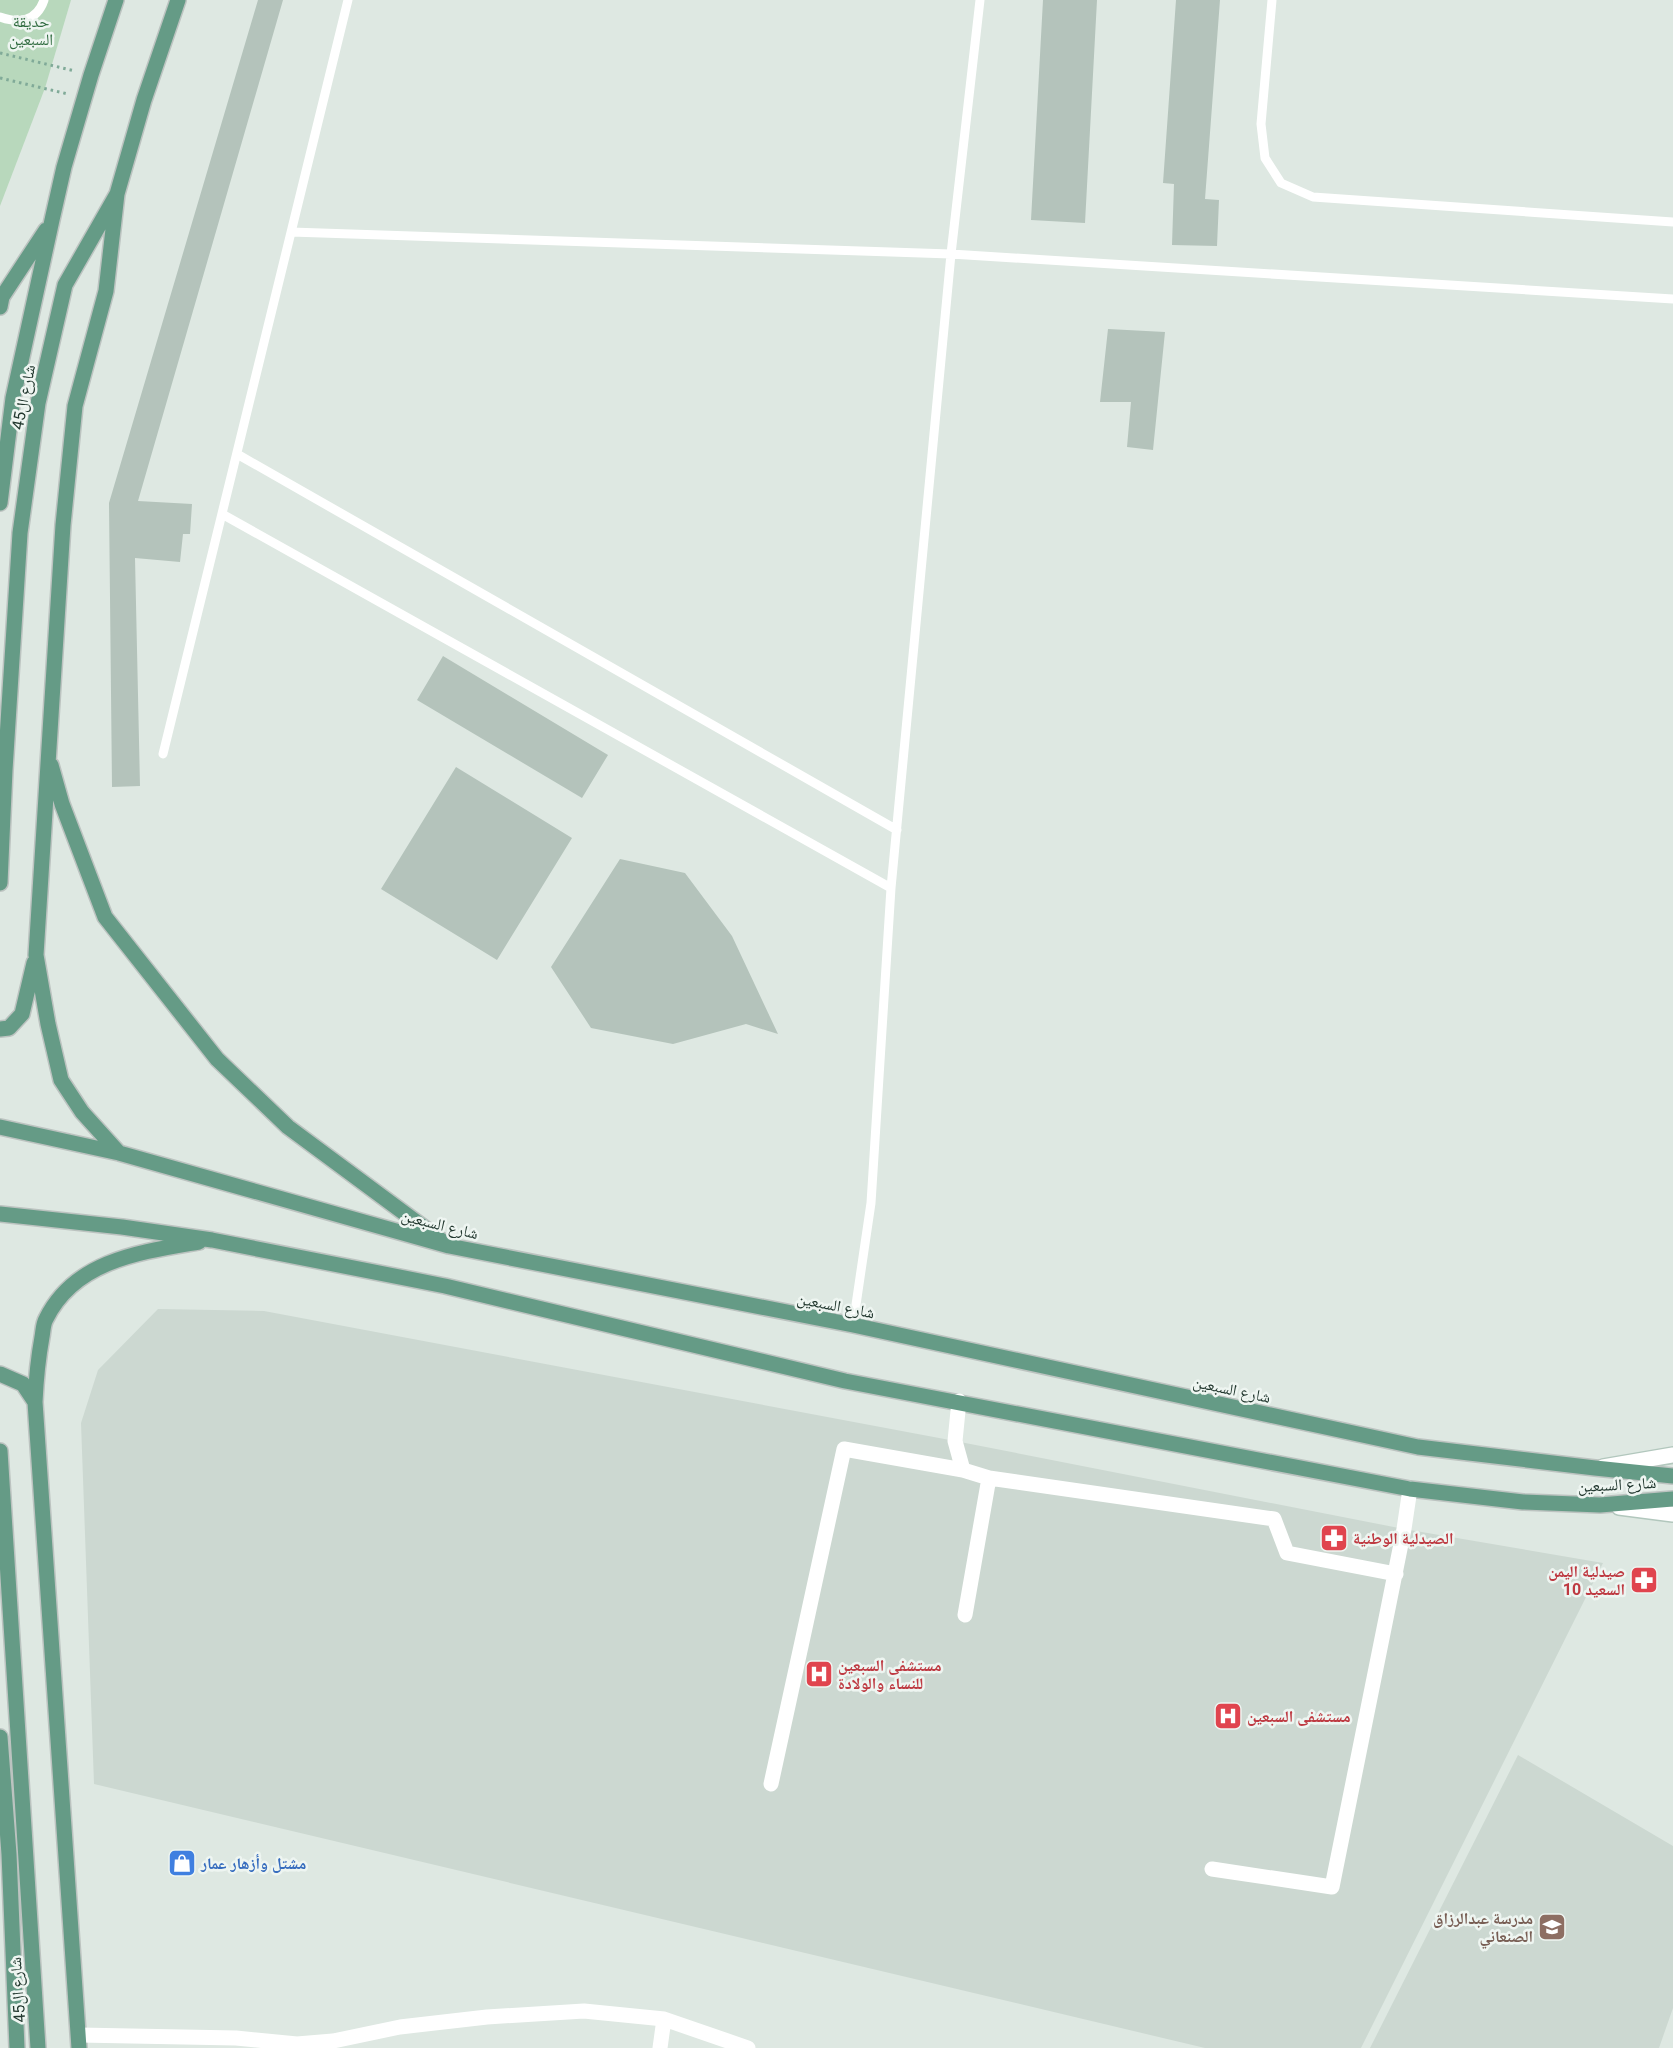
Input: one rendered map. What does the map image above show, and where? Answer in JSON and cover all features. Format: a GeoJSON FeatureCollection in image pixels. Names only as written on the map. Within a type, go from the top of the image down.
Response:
{"type":"FeatureCollection","features":[{"type":"Feature","properties":{"kind":"main road","name":"شارع ال45"},"geometry":{"type":"LineString","coordinates":[[0,502],[13,398],[64,167],[91,75],[116,0]]}},
{"type":"Feature","properties":{"kind":"main road","name":"شارع ال45"},"geometry":{"type":"LineString","coordinates":[[0,883],[20,533],[38,403],[65,284],[117,194],[144,100],[178,0]]}},
{"type":"Feature","properties":{"kind":"main road"},"geometry":{"type":"LineString","coordinates":[[0,1030],[9,1028],[22,1014],[36,955],[63,525],[75,406],[106,291],[117,194]]}},
{"type":"Feature","properties":{"kind":"main road"},"geometry":{"type":"LineString","coordinates":[[0,307],[2,296],[52,220]]}},
{"type":"Feature","properties":{"kind":"main road"},"geometry":{"type":"LineString","coordinates":[[48,751],[62,804],[105,917],[217,1059],[288,1127],[450,1246]]}},
{"type":"Feature","properties":{"kind":"main road"},"geometry":{"type":"LineString","coordinates":[[36,955],[48,1024],[62,1080],[82,1112],[119,1153]]}},
{"type":"Feature","properties":{"kind":"main road","name":"شارع السبعين"},"geometry":{"type":"LineString","coordinates":[[0,1127],[119,1153],[450,1246],[853,1326],[1418,1447],[1673,1476]]}},
{"type":"Feature","properties":{"kind":"main road","name":"شارع السبعين"},"geometry":{"type":"LineString","coordinates":[[0,1214],[104,1225],[212,1240],[445,1286],[845,1381],[959,1401],[1410,1490],[1523,1502],[1600,1505],[1673,1499]]}},
{"type":"Feature","properties":{"kind":"main road"},"geometry":{"type":"LineString","coordinates":[[79,2042],[35,1402],[38,1361],[45,1320],[67,1288],[96,1267],[138,1252],[212,1240]]}},
{"type":"Feature","properties":{"kind":"main road"},"geometry":{"type":"LineString","coordinates":[[0,1374],[22,1384],[35,1402]]}},
{"type":"Feature","properties":{"kind":"main road","name":"شارع ال45"},"geometry":{"type":"LineString","coordinates":[[0,1451],[38,2048]]}},
{"type":"Feature","properties":{"kind":"main road","name":"شارع ال45"},"geometry":{"type":"LineString","coordinates":[[0,1737],[9,1854],[17,2048]]}},
{"type":"Feature","properties":{"kind":"street"},"geometry":{"type":"LineString","coordinates":[[959,1401],[955,1441],[964,1470]]}},
{"type":"Feature","properties":{"kind":"street"},"geometry":{"type":"LineString","coordinates":[[771,1784],[844,1450],[964,1470],[989,1478],[1274,1519],[1287,1553],[1396,1574]]}},
{"type":"Feature","properties":{"kind":"street"},"geometry":{"type":"LineString","coordinates":[[1595,1468],[1673,1455]]}},
{"type":"Feature","properties":{"kind":"street"},"geometry":{"type":"LineString","coordinates":[[965,1615],[989,1478]]}},
{"type":"Feature","properties":{"kind":"street"},"geometry":{"type":"LineString","coordinates":[[1212,1869],[1332,1887],[1396,1574],[1410,1490]]}},
{"type":"Feature","properties":{"kind":"street"},"geometry":{"type":"LineString","coordinates":[[1600,1505],[1673,1514]]}},
{"type":"Feature","properties":{"kind":"street"},"geometry":{"type":"LineString","coordinates":[[79,2042],[236,2038],[297,2044],[335,2044],[400,2027],[497,2016],[584,2011],[664,2020],[748,2048]]}},
{"type":"Feature","properties":{"kind":"street"},"geometry":{"type":"LineString","coordinates":[[660,2048],[664,2020]]}},
{"type":"Feature","properties":{"kind":"lane"},"geometry":{"type":"LineString","coordinates":[[0,17],[14,22],[28,18],[41,10],[44,0]]}},
{"type":"Feature","properties":{"kind":"lane"},"geometry":{"type":"LineString","coordinates":[[163,754],[348,0]]}},
{"type":"Feature","properties":{"kind":"lane"},"geometry":{"type":"LineString","coordinates":[[853,1326],[871,1203],[896,830],[951,254],[980,0]]}},
{"type":"Feature","properties":{"kind":"lane"},"geometry":{"type":"LineString","coordinates":[[1272,0],[1261,124],[1265,158],[1281,182],[1313,197],[1673,222]]}},
{"type":"Feature","properties":{"kind":"lane"},"geometry":{"type":"LineString","coordinates":[[291,232],[951,254],[1673,299]]}},
{"type":"Feature","properties":{"kind":"lane"},"geometry":{"type":"LineString","coordinates":[[236,454],[896,830]]}},
{"type":"Feature","properties":{"kind":"lane"},"geometry":{"type":"LineString","coordinates":[[222,514],[891,888]]}},
{"type":"Feature","properties":{"kind":"path"},"geometry":{"type":"LineString","coordinates":[[0,54],[91,75]]}},
{"type":"Feature","properties":{"kind":"path"},"geometry":{"type":"LineString","coordinates":[[0,78],[85,98]]}},
{"type":"Feature","properties":{"kind":"shaded area","name":"مستشفى السبعين للنساء والولادة"},"geometry":{"type":"Polygon","coordinates":[[[158,1309],[264,1311],[955,1441],[1404,1529],[1603,1563],[1361,2048],[1205,2048],[94,1784],[81,1423],[98,1370],[158,1309]]]}},
{"type":"Feature","properties":{"kind":"shaded area","name":"مدرسة عبدالرزاق الصنعاني"},"geometry":{"type":"Polygon","coordinates":[[[1518,1755],[1673,1846],[1673,2008],[1659,2048],[1370,2048],[1518,1755]]]}},
{"type":"Feature","properties":{"kind":"green space","name":"حديقة السبعين"},"geometry":{"type":"Polygon","coordinates":[[[0,0],[71,0],[45,88],[0,206],[0,0]]]}},
{"type":"Feature","properties":{"kind":"building"},"geometry":{"type":"Polygon","coordinates":[[[258,0],[283,0],[138,501],[192,504],[190,534],[183,534],[180,562],[135,558],[140,786],[112,787],[109,503],[258,0]]]}},
{"type":"Feature","properties":{"kind":"building"},"geometry":{"type":"Polygon","coordinates":[[[1043,0],[1097,0],[1085,223],[1031,220],[1043,0]]]}},
{"type":"Feature","properties":{"kind":"building"},"geometry":{"type":"Polygon","coordinates":[[[1176,0],[1220,0],[1205,199],[1219,200],[1217,246],[1172,245],[1174,184],[1163,183],[1176,0]]]}},
{"type":"Feature","properties":{"kind":"building"},"geometry":{"type":"Polygon","coordinates":[[[1108,329],[1165,332],[1153,450],[1127,447],[1131,402],[1100,402],[1108,329]]]}},
{"type":"Feature","properties":{"kind":"building"},"geometry":{"type":"Polygon","coordinates":[[[443,656],[608,755],[582,798],[417,700],[443,656]]]}},
{"type":"Feature","properties":{"kind":"building"},"geometry":{"type":"Polygon","coordinates":[[[456,767],[572,838],[497,960],[381,889],[456,767]]]}},
{"type":"Feature","properties":{"kind":"building"},"geometry":{"type":"Polygon","coordinates":[[[620,859],[685,873],[732,936],[778,1034],[746,1024],[673,1044],[591,1028],[551,967],[620,859]]]}},
{"type":"Feature","properties":{"kind":"place","name":"الصيدلية الوطنية"},"geometry":{"type":"Point","coordinates":[1334,1538]}},
{"type":"Feature","properties":{"kind":"place","name":"صيدلية اليمن السعيد 10"},"geometry":{"type":"Point","coordinates":[1644,1580]}},
{"type":"Feature","properties":{"kind":"place","name":"مستشفى السبعين للنساء والولادة"},"geometry":{"type":"Point","coordinates":[819,1674]}},
{"type":"Feature","properties":{"kind":"place","name":"مستشفى السبعين"},"geometry":{"type":"Point","coordinates":[1228,1716]}},
{"type":"Feature","properties":{"kind":"place","name":"مشتل وأزهار عمار"},"geometry":{"type":"Point","coordinates":[182,1863]}},
{"type":"Feature","properties":{"kind":"place","name":"مدرسة عبدالرزاق الصنعاني"},"geometry":{"type":"Point","coordinates":[1552,1927]}}]}
